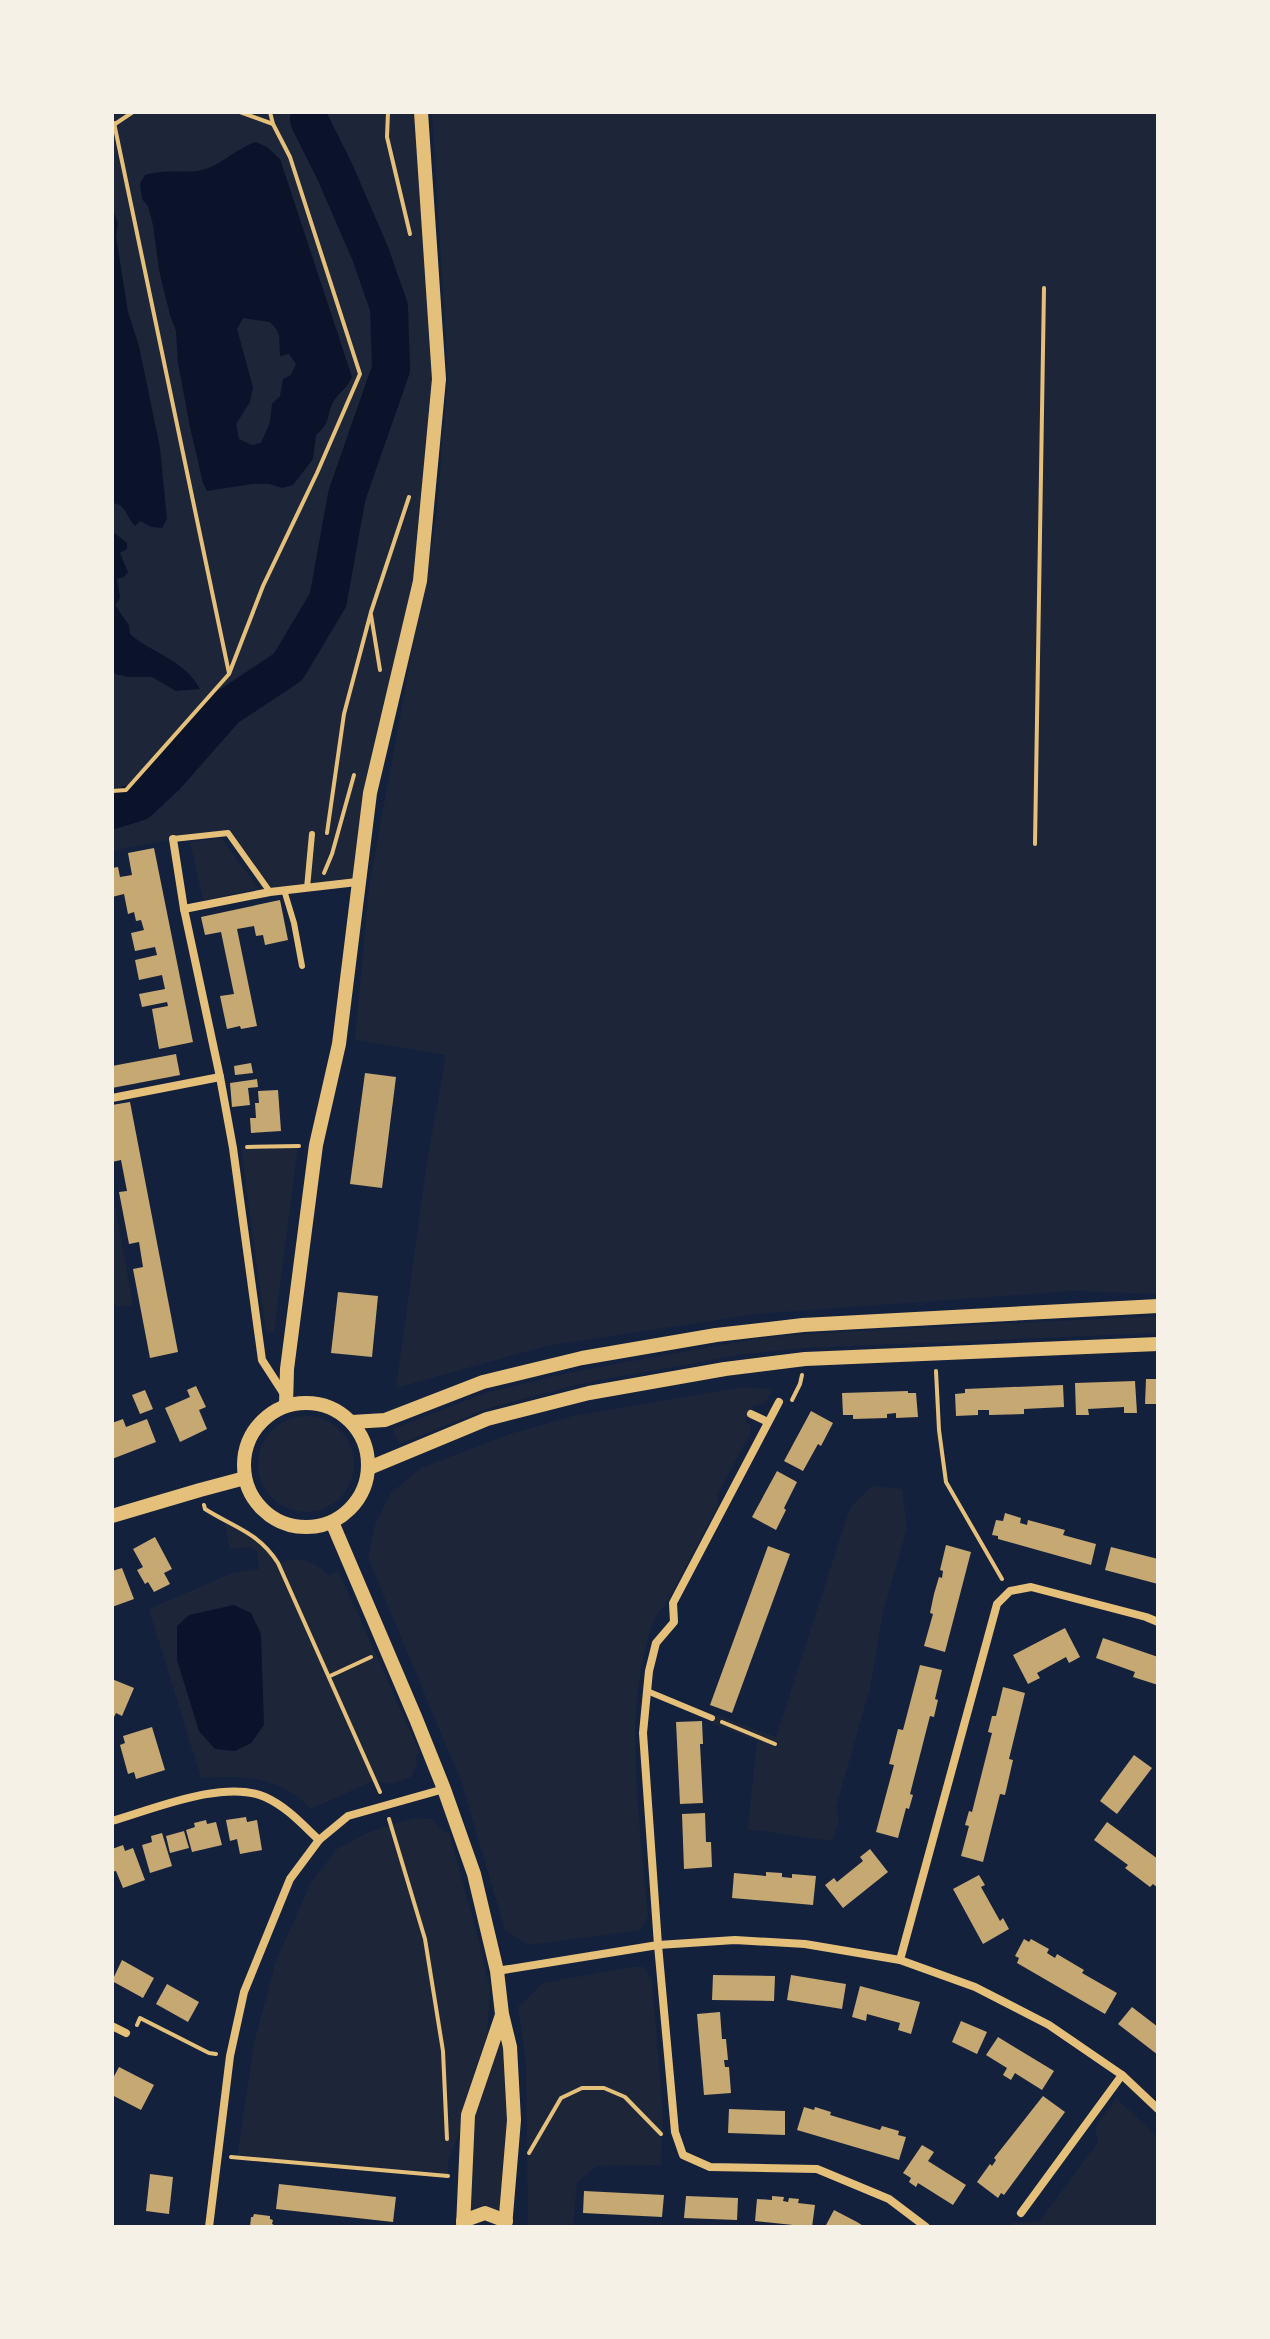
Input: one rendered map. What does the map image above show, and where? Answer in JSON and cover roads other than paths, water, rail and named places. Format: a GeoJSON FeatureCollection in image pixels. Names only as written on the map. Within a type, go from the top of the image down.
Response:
{"type":"FeatureCollection","features":[{"type":"Feature","properties":{"kind":"street"},"geometry":{"type":"LineString","coordinates":[[286,1402],[287,1369],[316,1145],[339,1044],[370,793],[420,581],[439,379],[421,112]]}},
{"type":"Feature","properties":{"kind":"street"},"geometry":{"type":"LineString","coordinates":[[173,839],[184,909],[233,1148],[262,1360],[286,1402]]}},
{"type":"Feature","properties":{"kind":"street"},"geometry":{"type":"LineString","coordinates":[[184,909],[270,892],[357,882]]}},
{"type":"Feature","properties":{"kind":"street"},"geometry":{"type":"LineString","coordinates":[[112,1098],[220,1077]]}},
{"type":"Feature","properties":{"kind":"street"},"geometry":{"type":"LineString","coordinates":[[352,1422],[385,1420],[483,1382],[582,1358],[716,1335],[803,1325],[1158,1306]]}},
{"type":"Feature","properties":{"kind":"street"},"geometry":{"type":"LineString","coordinates":[[369,1468],[487,1419],[589,1393],[725,1369],[805,1359],[1158,1344]]}},
{"type":"Feature","properties":{"kind":"street"},"geometry":{"type":"LineString","coordinates":[[286,1402],[321,1404],[337,1411],[352,1422],[365,1443],[369,1468],[364,1489],[351,1508],[332,1522],[311,1528],[290,1526],[270,1516],[254,1501],[245,1478],[244,1456],[250,1436],[262,1421],[286,1402]]}},
{"type":"Feature","properties":{"kind":"street"},"geometry":{"type":"LineString","coordinates":[[779,1402],[673,1603],[674,1622],[656,1643],[649,1671],[643,1733],[675,2132],[683,2155],[710,2167],[817,2169],[889,2199],[926,2227]]}},
{"type":"Feature","properties":{"kind":"street"},"geometry":{"type":"LineString","coordinates":[[751,1414],[768,1422]]}},
{"type":"Feature","properties":{"kind":"street"},"geometry":{"type":"LineString","coordinates":[[112,1516],[245,1478]]}},
{"type":"Feature","properties":{"kind":"street"},"geometry":{"type":"LineString","coordinates":[[332,1522],[444,1789],[474,1874],[497,1971],[510,2047],[516,2163],[506,2224],[485,2213],[463,2224],[468,2115],[502,2014]]}},
{"type":"Feature","properties":{"kind":"street"},"geometry":{"type":"LineString","coordinates":[[900,1960],[997,1604],[1010,1591],[1031,1587],[1158,1622]]}},
{"type":"Feature","properties":{"kind":"street"},"geometry":{"type":"LineString","coordinates":[[209,2227],[230,2056],[244,1992],[290,1879],[319,1840],[348,1816],[444,1789]]}},
{"type":"Feature","properties":{"kind":"street"},"geometry":{"type":"LineString","coordinates":[[112,1821],[218,1791],[242,1791],[263,1796],[285,1808],[319,1840]]}},
{"type":"Feature","properties":{"kind":"street"},"geometry":{"type":"LineString","coordinates":[[497,1971],[658,1945],[735,1940],[805,1944],[900,1960],[975,1987],[1049,2025],[1122,2075],[1158,2109]]}},
{"type":"Feature","properties":{"kind":"street"},"geometry":{"type":"LineString","coordinates":[[112,2026],[126,2033]]}},
{"type":"Feature","properties":{"kind":"street"},"geometry":{"type":"LineString","coordinates":[[1021,2213],[1122,2075]]}},
{"type":"Feature","properties":{"kind":"lane"},"geometry":{"type":"LineString","coordinates":[[173,839],[228,833],[270,892]]}},
{"type":"Feature","properties":{"kind":"lane"},"geometry":{"type":"LineString","coordinates":[[307,888],[312,834]]}},
{"type":"Feature","properties":{"kind":"lane"},"geometry":{"type":"LineString","coordinates":[[284,890],[302,966]]}},
{"type":"Feature","properties":{"kind":"lane"},"geometry":{"type":"LineString","coordinates":[[647,1691],[712,1718]]}},
{"type":"Feature","properties":{"kind":"waterway"},"geometry":{"type":"LineString","coordinates":[[112,810],[138,802],[167,775],[226,708],[288,667],[328,600],[347,495],[391,369],[389,307],[370,253],[309,120],[309,112]]}}]}
